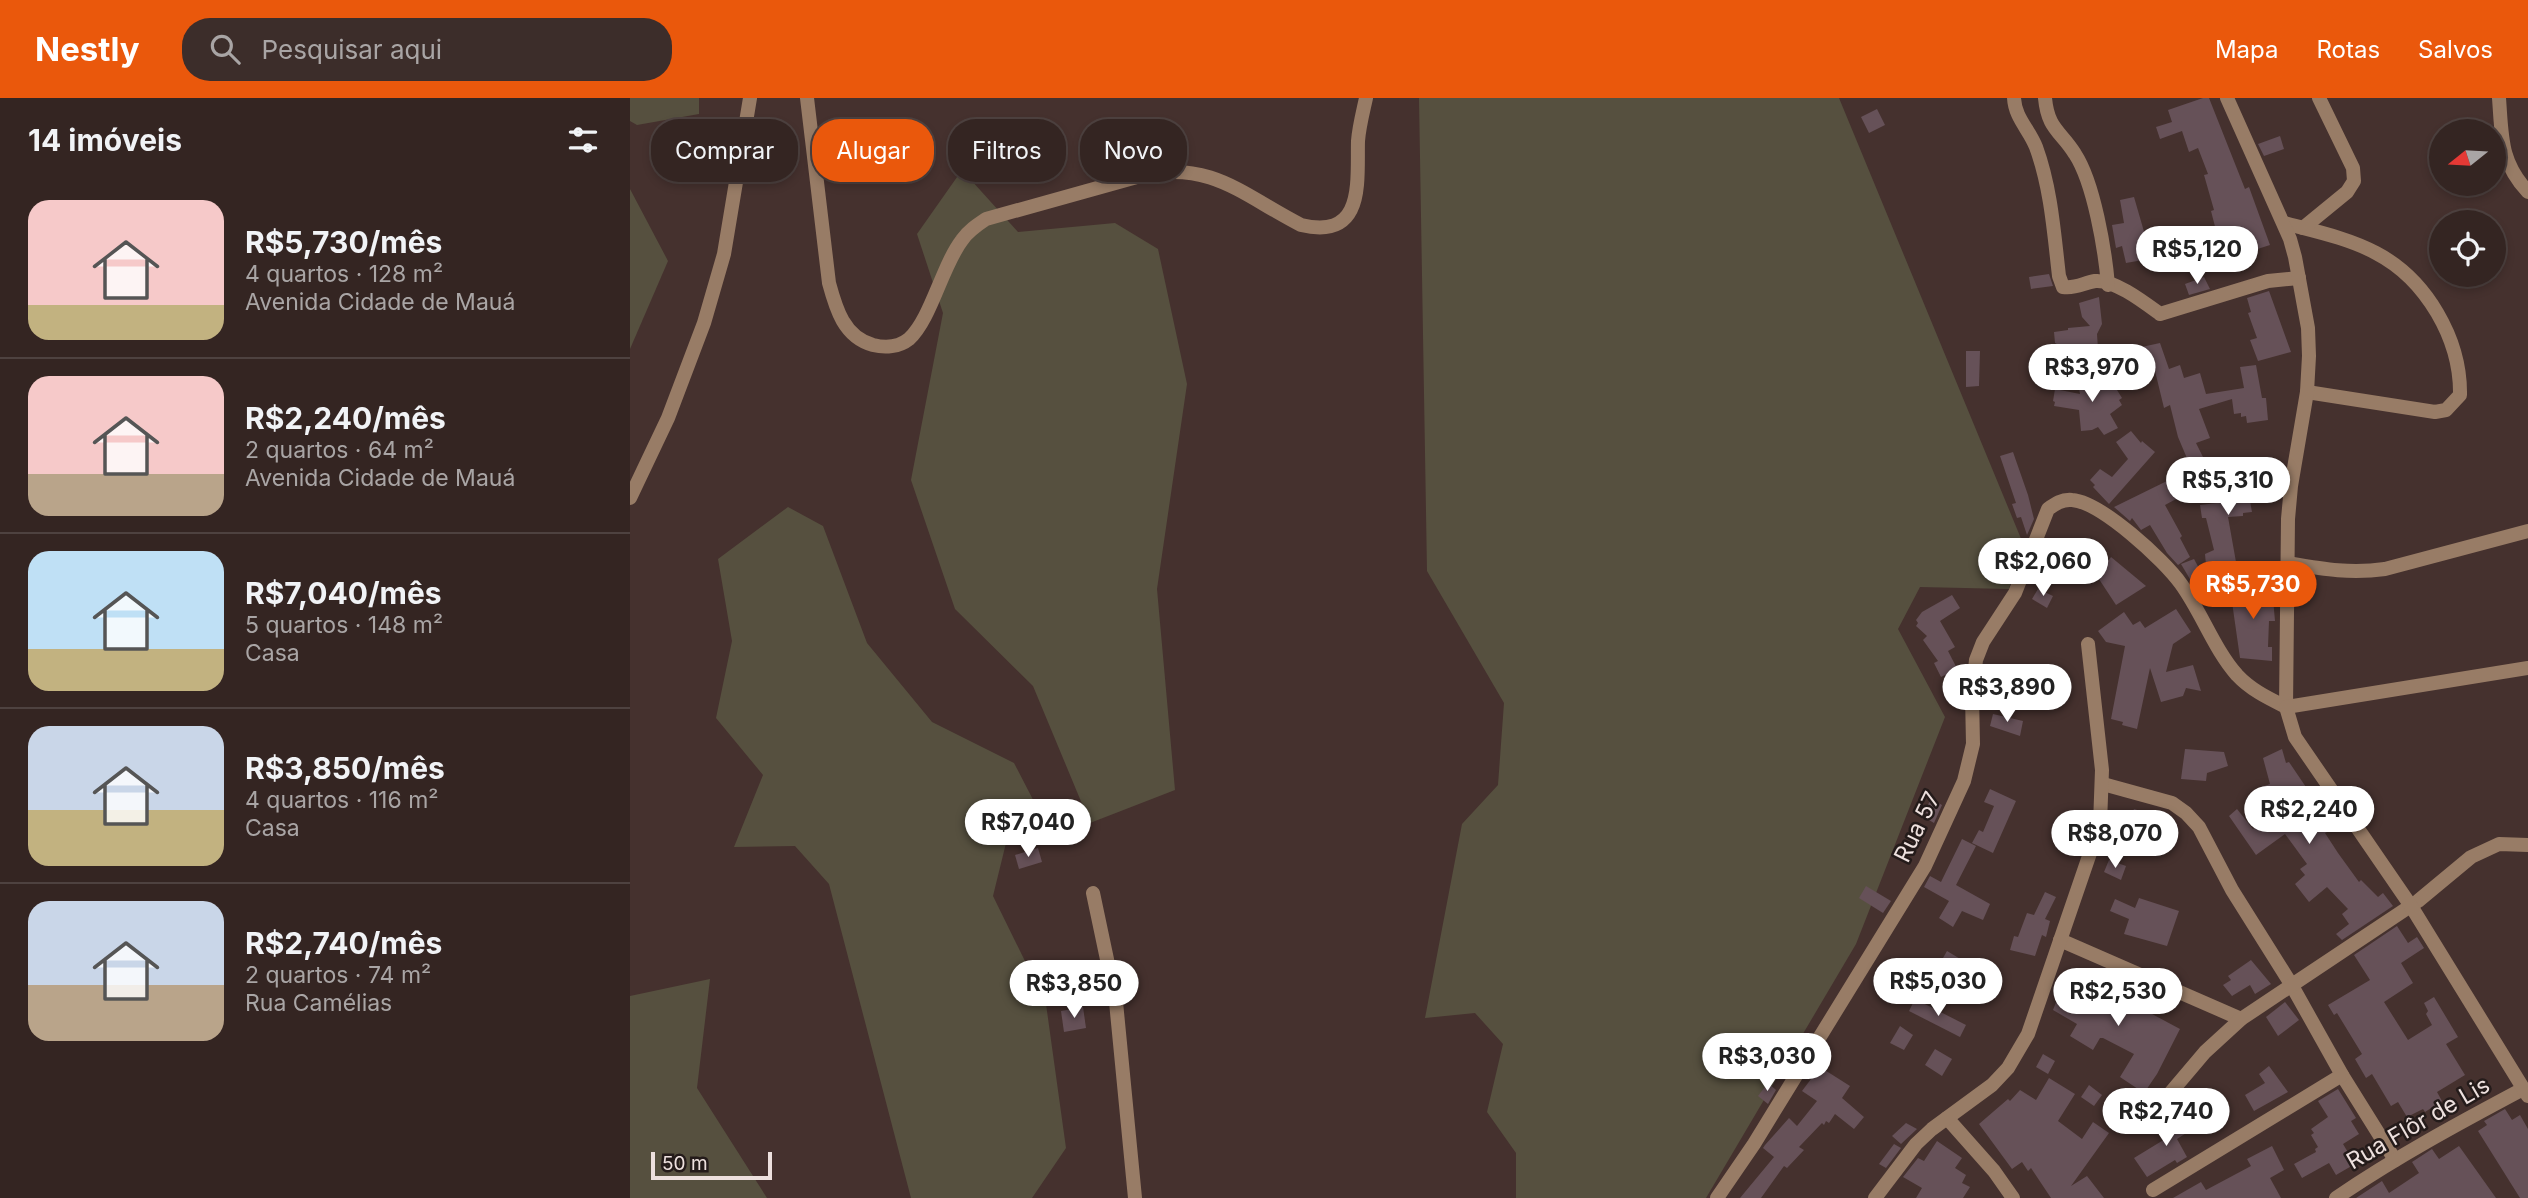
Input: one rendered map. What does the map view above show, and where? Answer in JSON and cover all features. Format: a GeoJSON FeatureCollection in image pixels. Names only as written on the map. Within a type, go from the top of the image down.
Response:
{"type":"FeatureCollection","features":[{"type":"Feature","properties":{"kind":"street"},"geometry":{"type":"LineString","coordinates":[[630,498],[668,418],[704,323],[724,254],[750,98]]}},
{"type":"Feature","properties":{"kind":"street"},"geometry":{"type":"LineString","coordinates":[[807,98],[828,283],[845,326],[866,343],[883,348],[907,341],[918,328],[951,257],[972,228],[986,219],[1144,175],[1163,171],[1194,172],[1217,178],[1301,225],[1326,227],[1340,221],[1348,215],[1357,196],[1358,137],[1366,98]]}},
{"type":"Feature","properties":{"kind":"street"},"geometry":{"type":"LineString","coordinates":[[2014,98],[2015,111],[2035,146],[2050,200],[2059,276],[2063,287],[2073,289],[2097,281],[2126,291],[2160,314],[2267,281],[2299,278]]}},
{"type":"Feature","properties":{"kind":"street"},"geometry":{"type":"LineString","coordinates":[[2045,98],[2053,128],[2075,153],[2086,176],[2105,254],[2108,285]]}},
{"type":"Feature","properties":{"kind":"street"},"geometry":{"type":"LineString","coordinates":[[2227,98],[2284,223],[2295,257],[2308,328],[2308,392],[2291,486],[2288,519],[2286,708],[2295,737],[2411,906],[2526,1093]]}},
{"type":"Feature","properties":{"kind":"street"},"geometry":{"type":"LineString","coordinates":[[2303,228],[2347,192],[2354,181],[2353,168],[2319,98]]}},
{"type":"Feature","properties":{"kind":"street"},"geometry":{"type":"LineString","coordinates":[[2499,98],[2502,146],[2507,163],[2514,177],[2528,192]]}},
{"type":"Feature","properties":{"kind":"street"},"geometry":{"type":"LineString","coordinates":[[2284,223],[2376,253],[2399,268],[2422,292],[2440,320],[2456,353],[2460,374],[2460,395],[2446,410],[2435,412],[2308,392]]}},
{"type":"Feature","properties":{"kind":"street","name":"Rua 57"},"geometry":{"type":"LineString","coordinates":[[1717,1198],[1755,1144],[1925,866],[1964,780],[1973,744],[1972,695],[1976,660],[1983,642],[2015,593],[2048,509],[2059,502],[2072,500],[2088,504],[2152,552],[2179,581],[2201,614],[2224,658],[2236,673],[2250,688],[2286,708]]}},
{"type":"Feature","properties":{"kind":"street"},"geometry":{"type":"LineString","coordinates":[[2288,563],[2339,572],[2373,571],[2528,531]]}},
{"type":"Feature","properties":{"kind":"street"},"geometry":{"type":"LineString","coordinates":[[1875,1198],[1916,1144],[1992,1085],[2008,1069],[2028,1034],[2100,824],[2103,784],[2088,644]]}},
{"type":"Feature","properties":{"kind":"street"},"geometry":{"type":"LineString","coordinates":[[2286,708],[2528,668]]}},
{"type":"Feature","properties":{"kind":"street"},"geometry":{"type":"LineString","coordinates":[[2103,784],[2159,799],[2186,813],[2199,827],[2232,890],[2395,1160]]}},
{"type":"Feature","properties":{"kind":"street"},"geometry":{"type":"LineString","coordinates":[[2144,1124],[2205,1052],[2241,1019],[2411,906],[2471,857],[2499,844],[2528,845]]}},
{"type":"Feature","properties":{"kind":"street"},"geometry":{"type":"LineString","coordinates":[[1093,893],[1116,1002],[1135,1198]]}},
{"type":"Feature","properties":{"kind":"street"},"geometry":{"type":"LineString","coordinates":[[2060,940],[2241,1019]]}},
{"type":"Feature","properties":{"kind":"street"},"geometry":{"type":"LineString","coordinates":[[2153,1190],[2342,1075]]}},
{"type":"Feature","properties":{"kind":"street","name":"Rua Flôr de Lis"},"geometry":{"type":"LineString","coordinates":[[2336,1198],[2459,1123],[2526,1093]]}},
{"type":"Feature","properties":{"kind":"street"},"geometry":{"type":"LineString","coordinates":[[1947,1118],[1994,1171],[2013,1198]]}},
{"type":"Feature","properties":{"kind":"shaded area"},"geometry":{"type":"Polygon","coordinates":[[[630,98],[699,98],[699,114],[651,119],[651,123],[637,125],[630,121],[630,98]]]}},
{"type":"Feature","properties":{"kind":"shaded area"},"geometry":{"type":"Polygon","coordinates":[[[1419,98],[1839,98],[2022,541],[2009,589],[1920,587],[1898,629],[1945,717],[1856,944],[1706,1198],[1516,1198],[1516,1153],[1487,1112],[1503,1044],[1475,1013],[1425,1018],[1462,824],[1498,785],[1504,703],[1427,571],[1419,98]]]}},
{"type":"Feature","properties":{"kind":"shaded area"},"geometry":{"type":"Polygon","coordinates":[[[954,182],[973,182],[1018,232],[1115,223],[1158,249],[1187,384],[1157,589],[1175,790],[1090,823],[1033,686],[955,609],[911,480],[943,313],[917,234],[954,182]]]}},
{"type":"Feature","properties":{"kind":"shaded area"},"geometry":{"type":"Polygon","coordinates":[[[630,189],[668,261],[630,349],[630,189]]]}},
{"type":"Feature","properties":{"kind":"shaded area"},"geometry":{"type":"Polygon","coordinates":[[[788,507],[823,526],[867,643],[932,722],[1014,763],[1043,819],[1006,843],[993,896],[1046,1004],[1066,1148],[1032,1198],[911,1198],[829,884],[795,846],[734,847],[763,775],[716,718],[732,641],[718,559],[788,507]]]}},
{"type":"Feature","properties":{"kind":"shaded area"},"geometry":{"type":"Polygon","coordinates":[[[710,979],[697,1088],[767,1198],[630,1198],[630,996],[710,979]]]}},
{"type":"Feature","properties":{"kind":"building"},"geometry":{"type":"Polygon","coordinates":[[[2209,98],[2245,189],[2249,187],[2270,245],[2245,253],[2241,240],[2227,244],[2226,241],[2219,242],[2211,211],[2214,210],[2204,175],[2208,174],[2198,148],[2189,152],[2182,131],[2160,139],[2156,127],[2172,122],[2168,110],[2209,98]]]}},
{"type":"Feature","properties":{"kind":"building"},"geometry":{"type":"Polygon","coordinates":[[[1877,109],[1885,125],[1869,133],[1861,117],[1877,109]]]}},
{"type":"Feature","properties":{"kind":"building"},"geometry":{"type":"Polygon","coordinates":[[[2280,136],[2284,149],[2264,156],[2258,144],[2280,136]]]}},
{"type":"Feature","properties":{"kind":"building"},"geometry":{"type":"Polygon","coordinates":[[[2134,197],[2154,258],[2126,263],[2122,246],[2116,248],[2112,225],[2124,223],[2120,200],[2134,197]]]}},
{"type":"Feature","properties":{"kind":"building"},"geometry":{"type":"Polygon","coordinates":[[[2049,274],[2053,286],[2031,289],[2029,277],[2049,274]]]}},
{"type":"Feature","properties":{"kind":"building"},"geometry":{"type":"Polygon","coordinates":[[[2204,277],[2210,289],[2189,295],[2185,284],[2204,277]]]}},
{"type":"Feature","properties":{"kind":"building"},"geometry":{"type":"Polygon","coordinates":[[[2269,291],[2291,352],[2258,361],[2250,340],[2257,338],[2248,313],[2251,312],[2247,298],[2269,291]]]}},
{"type":"Feature","properties":{"kind":"building"},"geometry":{"type":"Polygon","coordinates":[[[2099,297],[2102,324],[2097,334],[2098,349],[2069,350],[2055,343],[2054,332],[2090,326],[2082,317],[2079,303],[2099,297]]]}},
{"type":"Feature","properties":{"kind":"building"},"geometry":{"type":"Polygon","coordinates":[[[2160,343],[2169,369],[2180,365],[2184,378],[2200,373],[2206,394],[2244,388],[2240,367],[2256,365],[2262,398],[2266,398],[2268,420],[2247,423],[2246,416],[2241,417],[2241,413],[2234,414],[2232,399],[2199,409],[2210,438],[2196,443],[2203,457],[2189,463],[2178,437],[2170,405],[2164,408],[2155,371],[2150,372],[2147,360],[2140,362],[2137,348],[2160,343]]]}},
{"type":"Feature","properties":{"kind":"building"},"geometry":{"type":"Polygon","coordinates":[[[1966,351],[1980,351],[1979,386],[1966,387],[1966,351]]]}},
{"type":"Feature","properties":{"kind":"building"},"geometry":{"type":"Polygon","coordinates":[[[2099,374],[2100,390],[2112,382],[2122,398],[2119,400],[2122,405],[2110,414],[2118,428],[2104,435],[2098,427],[2081,431],[2079,410],[2054,406],[2053,401],[2055,389],[2080,394],[2077,377],[2099,374]]]}},
{"type":"Feature","properties":{"kind":"building"},"geometry":{"type":"Polygon","coordinates":[[[2131,431],[2141,443],[2142,441],[2155,452],[2109,504],[2090,480],[2100,469],[2112,477],[2128,459],[2116,442],[2131,431]]]}},
{"type":"Feature","properties":{"kind":"building"},"geometry":{"type":"Polygon","coordinates":[[[2013,452],[2034,519],[2027,535],[2021,517],[2017,518],[2012,504],[2016,503],[2000,456],[2013,452]]]}},
{"type":"Feature","properties":{"kind":"building"},"geometry":{"type":"Polygon","coordinates":[[[2256,477],[2259,500],[2250,501],[2252,512],[2228,517],[2236,562],[2206,565],[2205,554],[2214,550],[2200,505],[2226,502],[2224,480],[2256,477]]]}},
{"type":"Feature","properties":{"kind":"building"},"geometry":{"type":"Polygon","coordinates":[[[2169,480],[2178,498],[2165,505],[2190,557],[2178,565],[2167,553],[2150,525],[2141,530],[2132,518],[2130,521],[2114,507],[2169,480]]]}},
{"type":"Feature","properties":{"kind":"building"},"geometry":{"type":"Polygon","coordinates":[[[2111,557],[2146,586],[2116,605],[2097,576],[2111,557]]]}},
{"type":"Feature","properties":{"kind":"building"},"geometry":{"type":"Polygon","coordinates":[[[2194,559],[2206,581],[2194,586],[2181,564],[2194,559]]]}},
{"type":"Feature","properties":{"kind":"building"},"geometry":{"type":"Polygon","coordinates":[[[2269,585],[2269,588],[2272,587],[2275,621],[2269,621],[2268,647],[2272,647],[2272,661],[2240,658],[2230,588],[2269,585]]]}},
{"type":"Feature","properties":{"kind":"building"},"geometry":{"type":"Polygon","coordinates":[[[2038,589],[2053,596],[2047,608],[2032,599],[2038,589]]]}},
{"type":"Feature","properties":{"kind":"building"},"geometry":{"type":"Polygon","coordinates":[[[1952,595],[1960,608],[1940,621],[1955,647],[1948,651],[1964,682],[1960,690],[1955,684],[1950,687],[1945,675],[1941,677],[1934,663],[1938,661],[1923,640],[1927,636],[1916,626],[1916,620],[1922,612],[1952,595]]]}},
{"type":"Feature","properties":{"kind":"building"},"geometry":{"type":"Polygon","coordinates":[[[2176,609],[2191,632],[2173,644],[2166,672],[2193,665],[2201,691],[2186,688],[2183,696],[2161,702],[2150,668],[2137,729],[2122,725],[2123,722],[2111,719],[2125,646],[2106,642],[2098,631],[2124,612],[2133,625],[2140,621],[2145,628],[2176,609]]]}},
{"type":"Feature","properties":{"kind":"building"},"geometry":{"type":"Polygon","coordinates":[[[1993,714],[2023,721],[2020,736],[1990,726],[1993,714]]]}},
{"type":"Feature","properties":{"kind":"building"},"geometry":{"type":"Polygon","coordinates":[[[2185,749],[2224,752],[2228,766],[2207,773],[2206,781],[2181,779],[2185,749]]]}},
{"type":"Feature","properties":{"kind":"building"},"geometry":{"type":"Polygon","coordinates":[[[2282,749],[2286,763],[2289,762],[2310,793],[2300,801],[2327,832],[2325,833],[2359,882],[2361,880],[2378,897],[2383,893],[2393,906],[2342,940],[2336,934],[2349,924],[2342,914],[2348,909],[2327,887],[2309,902],[2295,884],[2305,875],[2300,869],[2307,864],[2285,834],[2256,855],[2229,816],[2237,809],[2253,829],[2273,812],[2259,788],[2270,784],[2263,758],[2282,749]]]}},
{"type":"Feature","properties":{"kind":"building"},"geometry":{"type":"Polygon","coordinates":[[[1990,789],[2016,801],[1993,853],[1972,843],[1979,830],[1983,832],[1994,806],[1984,802],[1990,789]]]}},
{"type":"Feature","properties":{"kind":"building"},"geometry":{"type":"Polygon","coordinates":[[[1931,799],[1942,805],[1934,823],[1922,816],[1931,799]]]}},
{"type":"Feature","properties":{"kind":"building"},"geometry":{"type":"Polygon","coordinates":[[[2134,809],[2147,813],[2141,829],[2128,824],[2134,809]]]}},
{"type":"Feature","properties":{"kind":"building"},"geometry":{"type":"Polygon","coordinates":[[[2065,828],[2081,835],[2071,855],[2055,847],[2065,828]]]}},
{"type":"Feature","properties":{"kind":"building"},"geometry":{"type":"Polygon","coordinates":[[[1962,839],[1976,846],[1956,885],[1990,904],[1983,920],[1962,911],[1953,927],[1939,918],[1949,901],[1924,887],[1930,876],[1941,882],[1962,839]]]}},
{"type":"Feature","properties":{"kind":"building"},"geometry":{"type":"Polygon","coordinates":[[[1038,848],[1042,862],[1019,869],[1015,855],[1038,848]]]}},
{"type":"Feature","properties":{"kind":"building"},"geometry":{"type":"Polygon","coordinates":[[[2109,860],[2126,866],[2121,880],[2104,872],[2109,860]]]}},
{"type":"Feature","properties":{"kind":"building"},"geometry":{"type":"Polygon","coordinates":[[[1866,886],[1891,901],[1883,913],[1859,898],[1866,886]]]}},
{"type":"Feature","properties":{"kind":"building"},"geometry":{"type":"Polygon","coordinates":[[[2045,892],[2056,897],[2045,919],[2050,921],[2046,937],[2042,935],[2035,956],[2010,950],[2014,936],[2018,937],[2027,913],[2034,915],[2045,892]]]}},
{"type":"Feature","properties":{"kind":"building"},"geometry":{"type":"Polygon","coordinates":[[[2139,898],[2179,911],[2167,946],[2124,934],[2129,919],[2110,911],[2115,899],[2135,908],[2139,898]]]}},
{"type":"Feature","properties":{"kind":"building"},"geometry":{"type":"Polygon","coordinates":[[[2397,926],[2408,943],[2417,937],[2424,948],[2401,963],[2413,983],[2384,1002],[2408,1040],[2432,1025],[2424,1003],[2434,997],[2458,1037],[2446,1044],[2465,1075],[2437,1092],[2442,1101],[2425,1112],[2423,1109],[2407,1117],[2398,1102],[2391,1106],[2372,1074],[2366,1078],[2355,1059],[2362,1054],[2337,1013],[2334,1015],[2328,1005],[2370,980],[2354,955],[2397,926]]]}},
{"type":"Feature","properties":{"kind":"building"},"geometry":{"type":"Polygon","coordinates":[[[1947,951],[1967,963],[1960,976],[1982,988],[1974,1002],[1936,981],[1926,1001],[1914,993],[1932,961],[1939,965],[1947,951]]]}},
{"type":"Feature","properties":{"kind":"building"},"geometry":{"type":"Polygon","coordinates":[[[2251,960],[2271,984],[2255,994],[2250,985],[2232,996],[2223,985],[2231,980],[2228,976],[2251,960]]]}},
{"type":"Feature","properties":{"kind":"building"},"geometry":{"type":"Polygon","coordinates":[[[2067,974],[2116,1001],[2121,989],[2143,997],[2139,1007],[2180,1029],[2144,1093],[2120,1077],[2134,1054],[2103,1038],[2100,1038],[2093,1050],[2070,1036],[2077,1024],[2053,1010],[2067,974]]]}},
{"type":"Feature","properties":{"kind":"building"},"geometry":{"type":"Polygon","coordinates":[[[1915,999],[1966,1025],[1960,1037],[1909,1011],[1915,999]]]}},
{"type":"Feature","properties":{"kind":"building"},"geometry":{"type":"Polygon","coordinates":[[[2285,1002],[2299,1020],[2278,1036],[2266,1017],[2285,1002]]]}},
{"type":"Feature","properties":{"kind":"building"},"geometry":{"type":"Polygon","coordinates":[[[1083,1007],[1086,1028],[1064,1032],[1061,1011],[1083,1007]]]}},
{"type":"Feature","properties":{"kind":"building"},"geometry":{"type":"Polygon","coordinates":[[[1900,1026],[1913,1035],[1904,1050],[1890,1043],[1900,1026]]]}},
{"type":"Feature","properties":{"kind":"building"},"geometry":{"type":"Polygon","coordinates":[[[1935,1049],[1952,1059],[1942,1076],[1925,1065],[1935,1049]]]}},
{"type":"Feature","properties":{"kind":"building"},"geometry":{"type":"Polygon","coordinates":[[[2043,1054],[2055,1061],[2048,1074],[2036,1067],[2043,1054]]]}},
{"type":"Feature","properties":{"kind":"building"},"geometry":{"type":"Polygon","coordinates":[[[2269,1066],[2288,1092],[2254,1111],[2245,1095],[2265,1083],[2259,1074],[2269,1066]]]}},
{"type":"Feature","properties":{"kind":"building"},"geometry":{"type":"Polygon","coordinates":[[[1820,1067],[1850,1086],[1842,1098],[1864,1117],[1854,1129],[1835,1114],[1829,1123],[1822,1123],[1799,1147],[1804,1150],[1787,1168],[1784,1166],[1761,1198],[1740,1198],[1774,1157],[1763,1148],[1765,1145],[1789,1118],[1797,1126],[1817,1101],[1802,1091],[1820,1067]]]}},
{"type":"Feature","properties":{"kind":"building"},"geometry":{"type":"Polygon","coordinates":[[[2049,1078],[2075,1094],[2058,1121],[2082,1139],[2093,1122],[2109,1133],[2071,1186],[2087,1176],[2104,1198],[2051,1198],[2031,1168],[2028,1171],[2022,1162],[2012,1169],[1979,1124],[2020,1090],[2036,1100],[2049,1078]]]}},
{"type":"Feature","properties":{"kind":"building"},"geometry":{"type":"Polygon","coordinates":[[[1768,1083],[1776,1090],[1768,1104],[1758,1096],[1768,1083]]]}},
{"type":"Feature","properties":{"kind":"building"},"geometry":{"type":"Polygon","coordinates":[[[2089,1085],[2102,1095],[2094,1106],[2081,1097],[2089,1085]]]}},
{"type":"Feature","properties":{"kind":"building"},"geometry":{"type":"Polygon","coordinates":[[[2338,1089],[2356,1118],[2351,1121],[2359,1134],[2343,1144],[2355,1164],[2336,1175],[2329,1163],[2302,1178],[2294,1164],[2316,1152],[2318,1147],[2311,1135],[2314,1133],[2311,1129],[2328,1117],[2318,1101],[2338,1089]]]}},
{"type":"Feature","properties":{"kind":"building"},"geometry":{"type":"Polygon","coordinates":[[[2505,1109],[2512,1120],[2520,1115],[2528,1129],[2528,1198],[2520,1198],[2478,1131],[2487,1125],[2484,1121],[2505,1109]]]}},
{"type":"Feature","properties":{"kind":"building"},"geometry":{"type":"Polygon","coordinates":[[[2186,1113],[2197,1126],[2177,1139],[2187,1157],[2177,1163],[2175,1160],[2147,1177],[2134,1158],[2170,1136],[2166,1130],[2172,1122],[2186,1113]]]}},
{"type":"Feature","properties":{"kind":"building"},"geometry":{"type":"Polygon","coordinates":[[[1906,1123],[1917,1129],[1901,1144],[1892,1136],[1906,1123]]]}},
{"type":"Feature","properties":{"kind":"building"},"geometry":{"type":"Polygon","coordinates":[[[1937,1141],[1962,1158],[1955,1168],[1966,1175],[1962,1183],[1970,1187],[1963,1198],[1916,1198],[1922,1188],[1903,1177],[1918,1158],[1924,1161],[1937,1141]]]}},
{"type":"Feature","properties":{"kind":"building"},"geometry":{"type":"Polygon","coordinates":[[[1894,1144],[1901,1148],[1886,1168],[1879,1164],[1894,1144]]]}},
{"type":"Feature","properties":{"kind":"building"},"geometry":{"type":"Polygon","coordinates":[[[2272,1146],[2284,1170],[2270,1178],[2281,1198],[2173,1198],[2201,1182],[2206,1190],[2251,1166],[2247,1159],[2272,1146]]]}},
{"type":"Feature","properties":{"kind":"building"},"geometry":{"type":"Polygon","coordinates":[[[2459,1146],[2496,1198],[2356,1198],[2382,1181],[2389,1193],[2419,1173],[2412,1162],[2432,1149],[2439,1159],[2459,1146]]]}}]}
